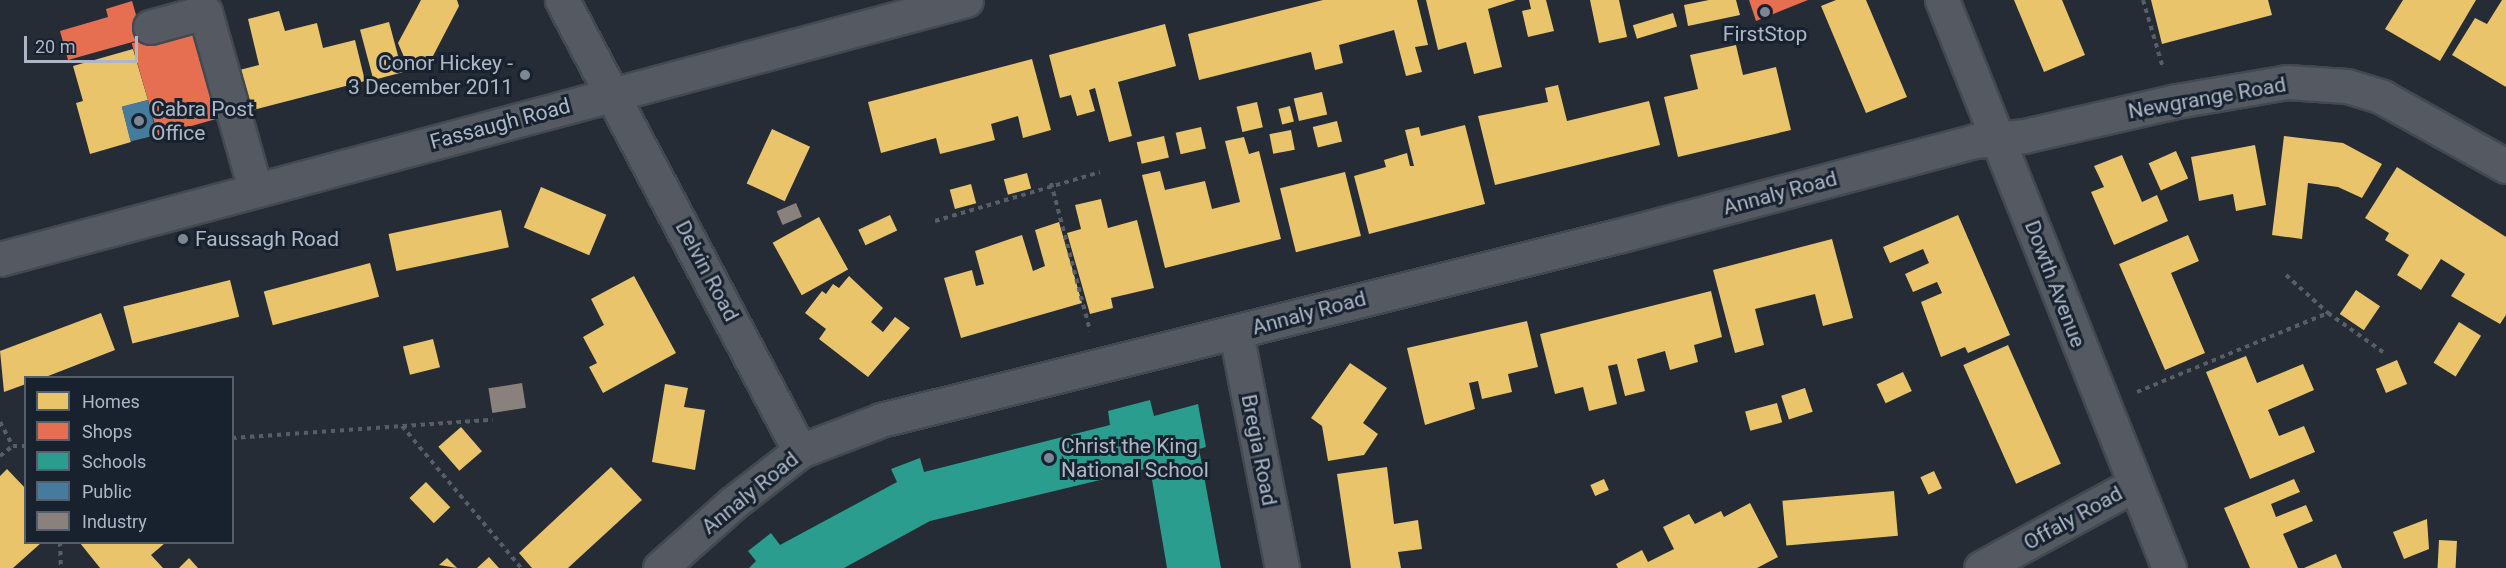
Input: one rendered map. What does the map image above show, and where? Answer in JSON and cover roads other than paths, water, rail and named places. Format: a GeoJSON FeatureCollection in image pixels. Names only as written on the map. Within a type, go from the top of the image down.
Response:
{"type":"FeatureCollection","features":[{"type":"Feature","properties":{"kind":"street","name":"Delvin Road"},"geometry":{"type":"LineString","coordinates":[[562,0],[800,451]]}},
{"type":"Feature","properties":{"kind":"street","name":"Fassaugh Road"},"geometry":{"type":"LineString","coordinates":[[0,259],[34,253],[255,189],[611,92],[966,0]]}},
{"type":"Feature","properties":{"kind":"street","name":"Dowth Avenue"},"geometry":{"type":"LineString","coordinates":[[1942,0],[2133,484],[2169,568]]}},
{"type":"Feature","properties":{"kind":"street"},"geometry":{"type":"LineString","coordinates":[[150,27],[205,12],[255,189]]}},
{"type":"Feature","properties":{"kind":"street","name":"Newgrange Road"},"geometry":{"type":"LineString","coordinates":[[1998,140],[2173,102],[2287,82],[2348,86],[2382,97],[2506,166]]}},
{"type":"Feature","properties":{"kind":"street","name":"Annaly Road"},"geometry":{"type":"LineString","coordinates":[[660,568],[733,503],[800,451],[881,420],[1096,363],[1236,333],[1975,141],[1998,140]]}},
{"type":"Feature","properties":{"kind":"street","name":"Fassaugh Road"},"geometry":{"type":"LineString","coordinates":[[0,271],[34,253]]}},
{"type":"Feature","properties":{"kind":"street","name":"Bregia Road"},"geometry":{"type":"LineString","coordinates":[[1236,333],[1282,568]]}},
{"type":"Feature","properties":{"kind":"street","name":"Offaly Road"},"geometry":{"type":"LineString","coordinates":[[1981,568],[2133,484]]}},
{"type":"Feature","properties":{"kind":"place","name":"FirstStop"},"geometry":{"type":"Point","coordinates":[1765,12]}},
{"type":"Feature","properties":{"kind":"place","name":"Conor Hickey - 3 December 2011"},"geometry":{"type":"Point","coordinates":[525,75]}},
{"type":"Feature","properties":{"kind":"place","name":"Cabra Post Office"},"geometry":{"type":"Point","coordinates":[139,121]}},
{"type":"Feature","properties":{"kind":"place","name":"Faussagh Road"},"geometry":{"type":"Point","coordinates":[183,239]}},
{"type":"Feature","properties":{"kind":"place","name":"Christ the King National School"},"geometry":{"type":"Point","coordinates":[1049,458]}}]}
